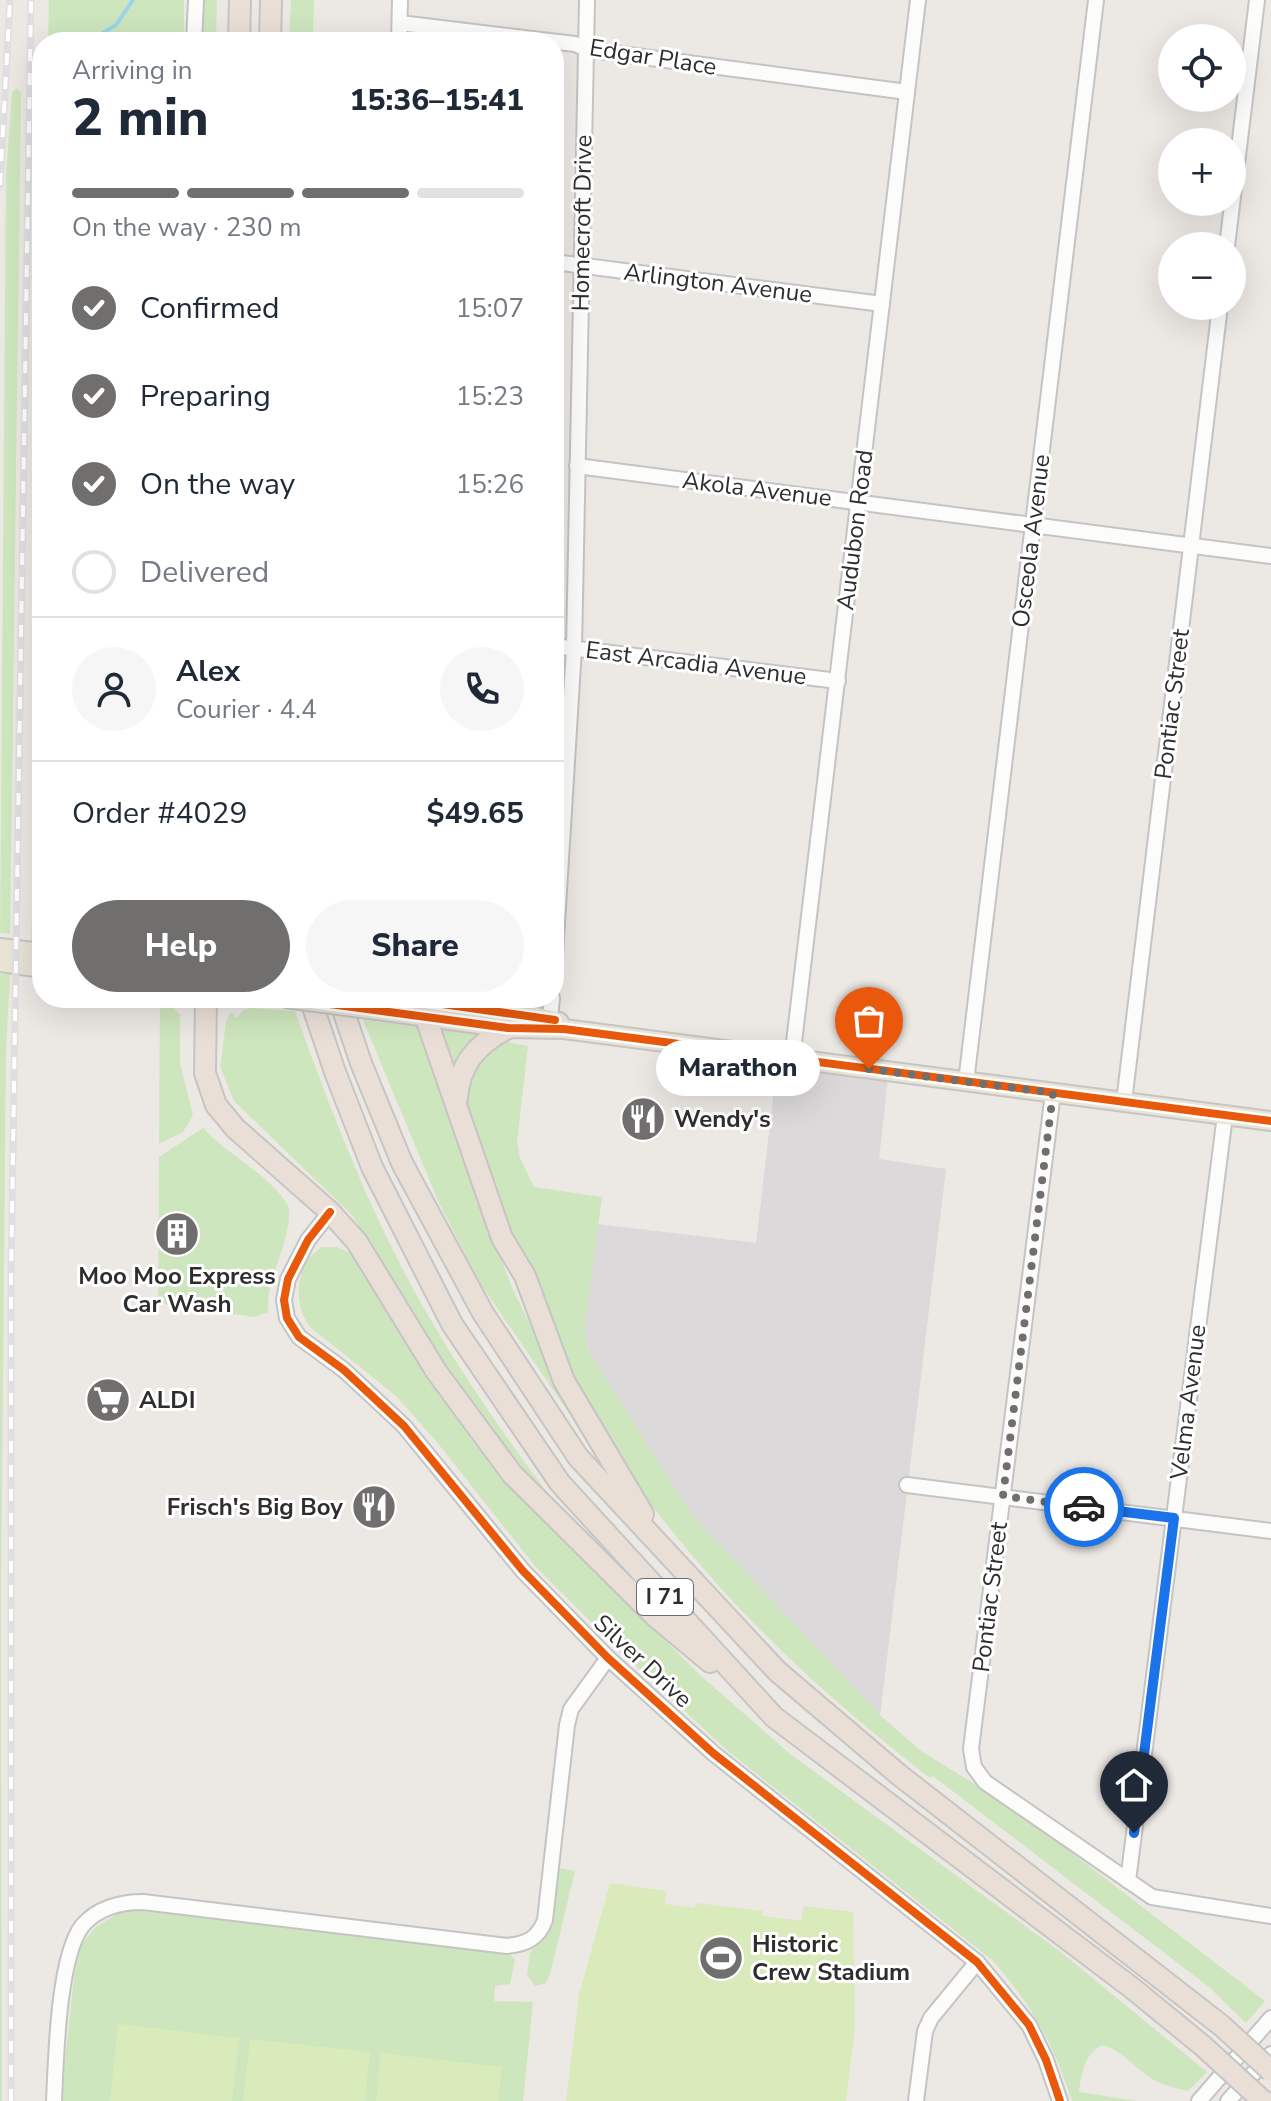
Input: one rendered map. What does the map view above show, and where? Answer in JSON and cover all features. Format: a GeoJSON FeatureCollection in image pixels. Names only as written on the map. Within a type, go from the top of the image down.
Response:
{"type":"FeatureCollection","features":[{"type":"Feature","properties":{"kind":"highway"},"geometry":{"type":"LineString","coordinates":[[239,32],[240,0]]}},
{"type":"Feature","properties":{"kind":"highway"},"geometry":{"type":"LineString","coordinates":[[270,32],[271,0]]}},
{"type":"Feature","properties":{"kind":"highway"},"geometry":{"type":"LineString","coordinates":[[206,1008],[205,1073],[216,1105],[235,1128],[330,1212],[357,1242],[436,1371],[512,1474],[655,1616],[774,1717]]}},
{"type":"Feature","properties":{"kind":"highway","name":"I 71"},"geometry":{"type":"LineString","coordinates":[[313,1008],[372,1167],[452,1324],[560,1483],[774,1717],[1132,1988],[1203,2046],[1263,2101]]}},
{"type":"Feature","properties":{"kind":"highway","name":"I 71"},"geometry":{"type":"LineString","coordinates":[[342,1008],[366,1076],[402,1163],[483,1313],[578,1457],[777,1671],[874,1754],[1222,2026],[1271,2071]]}},
{"type":"Feature","properties":{"kind":"highway"},"geometry":{"type":"LineString","coordinates":[[413,1008],[457,1107],[502,1238],[525,1276],[564,1381],[642,1513],[688,1575]]}},
{"type":"Feature","properties":{"kind":"highway"},"geometry":{"type":"LineString","coordinates":[[457,1107],[458,1076],[474,1050],[508,1028]]}},
{"type":"Feature","properties":{"kind":"main road"},"geometry":{"type":"LineString","coordinates":[[0,948],[32,952]]}},
{"type":"Feature","properties":{"kind":"main road"},"geometry":{"type":"LineString","coordinates":[[0,962],[32,967]]}},
{"type":"Feature","properties":{"kind":"main road"},"geometry":{"type":"LineString","coordinates":[[425,1008],[508,1028],[584,1032],[1271,1121]]}},
{"type":"Feature","properties":{"kind":"main road"},"geometry":{"type":"LineString","coordinates":[[444,1008],[550,1018],[584,1032]]}},
{"type":"Feature","properties":{"kind":"street"},"geometry":{"type":"LineString","coordinates":[[194,32],[196,0]]}},
{"type":"Feature","properties":{"kind":"street"},"geometry":{"type":"LineString","coordinates":[[400,0],[400,32]]}},
{"type":"Feature","properties":{"kind":"street","name":"Homecroft Drive"},"geometry":{"type":"LineString","coordinates":[[564,810],[574,648],[587,0]]}},
{"type":"Feature","properties":{"kind":"street","name":"Audubon Road"},"geometry":{"type":"LineString","coordinates":[[792,1059],[918,0]]}},
{"type":"Feature","properties":{"kind":"street","name":"Osceola Avenue"},"geometry":{"type":"LineString","coordinates":[[966,1082],[1096,0]]}},
{"type":"Feature","properties":{"kind":"street"},"geometry":{"type":"LineString","coordinates":[[1229,232],[1257,0]]}},
{"type":"Feature","properties":{"kind":"street","name":"Edgar Place"},"geometry":{"type":"LineString","coordinates":[[400,23],[475,32]]}},
{"type":"Feature","properties":{"kind":"street","name":"Edgar Place"},"geometry":{"type":"LineString","coordinates":[[564,43],[586,49],[907,92]]}},
{"type":"Feature","properties":{"kind":"street","name":"Arlington Avenue"},"geometry":{"type":"LineString","coordinates":[[564,263],[882,304]]}},
{"type":"Feature","properties":{"kind":"street","name":"Pontiac Street"},"geometry":{"type":"LineString","coordinates":[[1124,1102],[1218,320]]}},
{"type":"Feature","properties":{"kind":"street","name":"Akola Avenue"},"geometry":{"type":"LineString","coordinates":[[577,466],[1271,556]]}},
{"type":"Feature","properties":{"kind":"street","name":"East Arcadia Avenue"},"geometry":{"type":"LineString","coordinates":[[564,647],[838,681]]}},
{"type":"Feature","properties":{"kind":"street"},"geometry":{"type":"LineString","coordinates":[[550,1018],[551,1008]]}},
{"type":"Feature","properties":{"kind":"street","name":"Pontiac Street"},"geometry":{"type":"LineString","coordinates":[[1053,1093],[971,1749],[974,1767],[985,1782],[1128,1881]]}},
{"type":"Feature","properties":{"kind":"street","name":"Velma Avenue"},"geometry":{"type":"LineString","coordinates":[[1128,1881],[1225,1115]]}},
{"type":"Feature","properties":{"kind":"street","name":"Silver Drive"},"geometry":{"type":"LineString","coordinates":[[330,1212],[308,1240],[288,1279],[284,1300],[287,1318],[299,1337],[344,1370],[404,1426],[523,1571],[608,1658],[713,1753],[977,1962],[1029,2025],[1046,2060],[1060,2101]]}},
{"type":"Feature","properties":{"kind":"street"},"geometry":{"type":"LineString","coordinates":[[907,1485],[1271,1531]]}},
{"type":"Feature","properties":{"kind":"street"},"geometry":{"type":"LineString","coordinates":[[54,2101],[65,1978],[73,1941],[84,1924],[108,1907],[143,1902],[507,1946],[524,1944],[535,1938],[545,1920],[571,1709],[608,1658]]}},
{"type":"Feature","properties":{"kind":"street"},"geometry":{"type":"LineString","coordinates":[[1128,1881],[1152,1897],[1271,1916]]}},
{"type":"Feature","properties":{"kind":"street"},"geometry":{"type":"LineString","coordinates":[[916,2101],[925,2031],[931,2018],[977,1962]]}},
{"type":"Feature","properties":{"kind":"street"},"geometry":{"type":"LineString","coordinates":[[1199,2101],[1271,2018]]}},
{"type":"Feature","properties":{"kind":"street"},"geometry":{"type":"LineString","coordinates":[[1228,2101],[1271,2054]]}},
{"type":"Feature","properties":{"kind":"shaded area"},"geometry":{"type":"Polygon","coordinates":[[[778,1056],[889,1070],[879,1159],[946,1169],[880,1716],[691,1514],[589,1352],[584,1328],[598,1224],[756,1243],[778,1056]]]}},
{"type":"Feature","properties":{"kind":"green space"},"geometry":{"type":"Polygon","coordinates":[[[49,0],[184,0],[184,32],[48,32],[49,0]]]}},
{"type":"Feature","properties":{"kind":"green space"},"geometry":{"type":"Polygon","coordinates":[[[203,0],[217,0],[216,32],[202,32],[203,0]]]}},
{"type":"Feature","properties":{"kind":"green space"},"geometry":{"type":"Polygon","coordinates":[[[291,0],[314,0],[313,32],[289,32],[291,0]]]}},
{"type":"Feature","properties":{"kind":"green space"},"geometry":{"type":"Polygon","coordinates":[[[17,88],[21,92],[10,934],[0,933],[6,174],[12,92],[17,88]]]}},
{"type":"Feature","properties":{"kind":"green space"},"geometry":{"type":"Polygon","coordinates":[[[0,974],[10,974],[6,1049],[1,1603],[2,2101],[0,2101],[0,974]]]}},
{"type":"Feature","properties":{"kind":"green space"},"geometry":{"type":"Polygon","coordinates":[[[160,1008],[174,1008],[180,1015],[180,1063],[193,1115],[183,1132],[159,1144],[160,1008]]]}},
{"type":"Feature","properties":{"kind":"green space"},"geometry":{"type":"Polygon","coordinates":[[[250,1008],[295,1011],[356,1170],[411,1285],[480,1399],[570,1522],[485,1433],[352,1215],[234,1101],[220,1067],[226,1022],[231,1012],[237,1018],[242,1011],[250,1008]]]}},
{"type":"Feature","properties":{"kind":"green space"},"geometry":{"type":"Polygon","coordinates":[[[363,1020],[423,1027],[475,1189],[512,1288],[588,1441],[480,1283],[439,1203],[363,1020]]]}},
{"type":"Feature","properties":{"kind":"green space"},"geometry":{"type":"Polygon","coordinates":[[[438,1028],[480,1035],[463,1051],[451,1072],[438,1028]]]}},
{"type":"Feature","properties":{"kind":"green space"},"geometry":{"type":"Polygon","coordinates":[[[505,1042],[528,1046],[517,1142],[520,1158],[534,1187],[602,1197],[584,1328],[589,1352],[691,1514],[880,1715],[921,1751],[1012,1807],[1265,2001],[1246,2023],[1209,1987],[933,1776],[930,1778],[808,1676],[698,1562],[648,1500],[604,1435],[564,1366],[531,1293],[463,1098],[465,1075],[498,1044],[505,1042]]]}},
{"type":"Feature","properties":{"kind":"green space"},"geometry":{"type":"Polygon","coordinates":[[[203,1128],[273,1186],[289,1208],[286,1235],[268,1298],[268,1312],[254,1317],[158,1303],[159,1157],[203,1128]]]}},
{"type":"Feature","properties":{"kind":"green space"},"geometry":{"type":"Polygon","coordinates":[[[322,1247],[337,1247],[351,1253],[387,1300],[423,1370],[502,1478],[700,1675],[789,1753],[1062,1953],[1207,2072],[1188,2091],[1176,2088],[1156,2081],[1117,2052],[1102,2045],[1087,2059],[1079,2092],[1137,2101],[1072,2101],[1040,2026],[1019,1993],[992,1960],[729,1752],[621,1652],[534,1565],[436,1441],[395,1395],[310,1327],[300,1307],[299,1284],[306,1263],[322,1247]]]}},
{"type":"Feature","properties":{"kind":"green space"},"geometry":{"type":"Polygon","coordinates":[[[558,1868],[575,1871],[550,1974],[546,1983],[535,1986],[527,1975],[530,1952],[551,1925],[556,1904],[558,1868]]]}},
{"type":"Feature","properties":{"kind":"green space","name":"Historic Crew Stadium"},"geometry":{"type":"Polygon","coordinates":[[[610,1883],[666,1891],[665,1904],[695,1908],[696,1903],[763,1911],[763,1916],[801,1921],[804,1906],[853,1912],[855,2027],[846,2101],[566,2101],[579,1995],[610,1883]]]}},
{"type":"Feature","properties":{"kind":"green space"},"geometry":{"type":"Polygon","coordinates":[[[134,1910],[505,1951],[515,1959],[510,1984],[495,1986],[494,2001],[533,2002],[523,2101],[61,2101],[80,1946],[97,1926],[117,1914],[134,1910]]]}},
{"type":"Feature","properties":{"kind":"green space"},"geometry":{"type":"Polygon","coordinates":[[[118,2024],[239,2038],[232,2101],[110,2101],[118,2024]]]}},
{"type":"Feature","properties":{"kind":"green space"},"geometry":{"type":"Polygon","coordinates":[[[250,2039],[370,2052],[365,2101],[243,2101],[250,2039]]]}},
{"type":"Feature","properties":{"kind":"green space"},"geometry":{"type":"Polygon","coordinates":[[[381,2053],[502,2067],[498,2101],[376,2101],[381,2053]]]}},
{"type":"Feature","properties":{"kind":"waterway"},"geometry":{"type":"LineString","coordinates":[[104,32],[116,25],[133,0]]}},
{"type":"Feature","properties":{"kind":"railway"},"geometry":{"type":"LineString","coordinates":[[0,185],[10,0]]}},
{"type":"Feature","properties":{"kind":"railway"},"geometry":{"type":"LineString","coordinates":[[11,2101],[11,1277],[31,0]]}},
{"type":"Feature","properties":{"kind":"cycle path"},"geometry":{"type":"LineString","coordinates":[[359,1008],[508,1028],[564,1029],[1271,1121]]}},
{"type":"Feature","properties":{"kind":"cycle path"},"geometry":{"type":"LineString","coordinates":[[470,1008],[555,1020]]}},
{"type":"Feature","properties":{"kind":"cycle path"},"geometry":{"type":"LineString","coordinates":[[330,1212],[308,1240],[288,1279],[284,1300],[287,1318],[299,1337],[344,1370],[404,1426],[523,1571],[608,1658],[713,1753],[977,1962],[1029,2025],[1046,2060],[1060,2101]]}},
{"type":"Feature","properties":{"kind":"way so far"},"geometry":{"type":"LineString","coordinates":[[869,1069],[1053,1093],[1003,1496],[1084,1507]]}},
{"type":"Feature","properties":{"kind":"place","name":"Marathon"},"geometry":{"type":"Point","coordinates":[869,1069]}},
{"type":"Feature","properties":{"kind":"place","name":"Wendy's"},"geometry":{"type":"Point","coordinates":[643,1119]}},
{"type":"Feature","properties":{"kind":"place","name":"Moo Moo Express Car Wash"},"geometry":{"type":"Point","coordinates":[177,1234]}},
{"type":"Feature","properties":{"kind":"place","name":"ALDI"},"geometry":{"type":"Point","coordinates":[108,1400]}},
{"type":"Feature","properties":{"kind":"place","name":"Frisch's Big Boy"},"geometry":{"type":"Point","coordinates":[374,1507]}},
{"type":"Feature","properties":{"kind":"place","name":"Historic Crew Stadium"},"geometry":{"type":"Point","coordinates":[721,1958]}},
{"type":"Feature","properties":{"kind":"route"},"geometry":{"type":"LineString","coordinates":[[1084,1507],[1174,1518],[1134,1833]]}}]}
